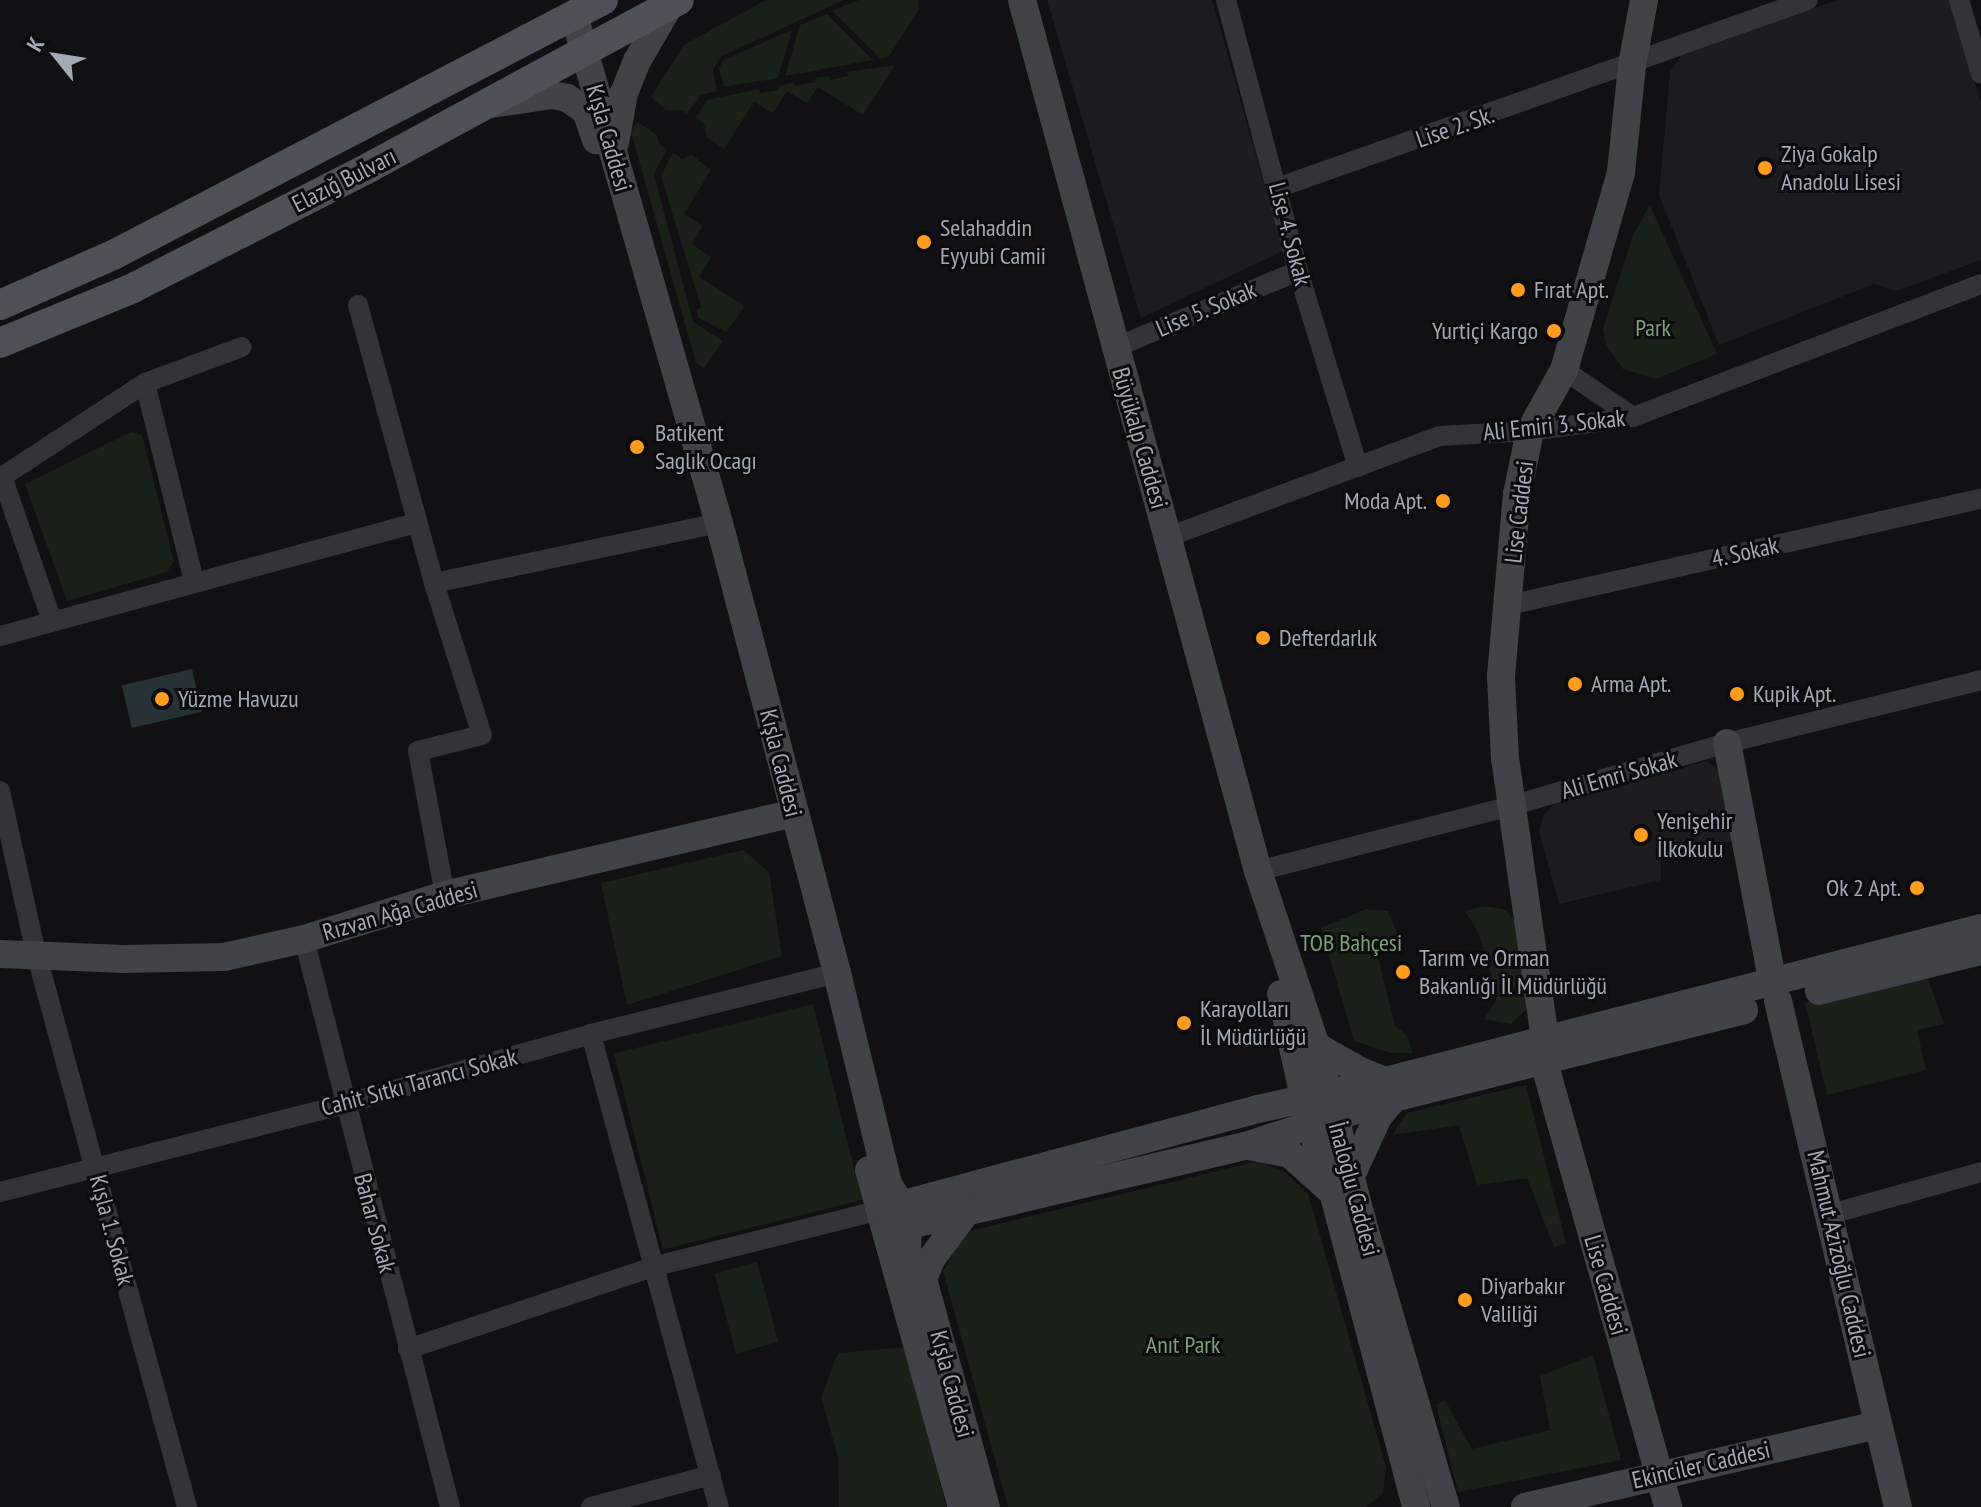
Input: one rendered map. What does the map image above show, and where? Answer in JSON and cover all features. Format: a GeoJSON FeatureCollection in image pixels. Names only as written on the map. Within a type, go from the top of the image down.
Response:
{"type":"FeatureCollection","features":[{"type":"Feature","properties":{"kind":"main road","name":"Elazığ Bulvarı"},"geometry":{"type":"LineString","coordinates":[[0,305],[115,254],[603,0]]}},
{"type":"Feature","properties":{"kind":"main road","name":"Elazığ Bulvarı"},"geometry":{"type":"LineString","coordinates":[[0,343],[131,289],[674,3]]}},
{"type":"Feature","properties":{"kind":"street","name":"Lise 4. Sokak"},"geometry":{"type":"LineString","coordinates":[[1226,0],[1298,271],[1358,467]]}},
{"type":"Feature","properties":{"kind":"street","name":"Lise Caddesi"},"geometry":{"type":"LineString","coordinates":[[1644,0],[1632,65],[1621,172],[1564,370],[1530,431],[1517,494],[1501,676],[1505,759],[1545,1050],[1668,1507]]}},
{"type":"Feature","properties":{"kind":"street","name":"Lise 2. Sk."},"geometry":{"type":"LineString","coordinates":[[1277,188],[1632,65],[1808,0]]}},
{"type":"Feature","properties":{"kind":"street"},"geometry":{"type":"LineString","coordinates":[[1959,0],[1981,74]]}},
{"type":"Feature","properties":{"kind":"street","name":"Büyükalp Caddesi"},"geometry":{"type":"LineString","coordinates":[[1019,2],[1258,871],[1272,957],[1304,1043],[1319,1108],[1342,1184]]}},
{"type":"Feature","properties":{"kind":"street"},"geometry":{"type":"LineString","coordinates":[[613,152],[624,93],[637,61],[674,3]]}},
{"type":"Feature","properties":{"kind":"street","name":"Kışla Caddesi"},"geometry":{"type":"LineString","coordinates":[[564,20],[613,152],[894,1218],[907,1254],[923,1279],[986,1507]]}},
{"type":"Feature","properties":{"kind":"street"},"geometry":{"type":"LineString","coordinates":[[434,583],[710,525],[586,111],[576,57]]}},
{"type":"Feature","properties":{"kind":"street"},"geometry":{"type":"LineString","coordinates":[[487,104],[552,95],[567,98],[586,111]]}},
{"type":"Feature","properties":{"kind":"street","name":"Lise 5. Sokak"},"geometry":{"type":"LineString","coordinates":[[1114,348],[1298,271]]}},
{"type":"Feature","properties":{"kind":"street","name":"Ali Emiri 3. Sokak"},"geometry":{"type":"LineString","coordinates":[[1168,537],[1440,436],[1530,431],[1633,417],[1981,284]]}},
{"type":"Feature","properties":{"kind":"street"},"geometry":{"type":"LineString","coordinates":[[358,305],[415,523],[482,735],[418,751],[445,895]]}},
{"type":"Feature","properties":{"kind":"street"},"geometry":{"type":"LineString","coordinates":[[52,621],[2,477],[145,383],[242,347]]}},
{"type":"Feature","properties":{"kind":"street"},"geometry":{"type":"LineString","coordinates":[[1564,370],[1633,417]]}},
{"type":"Feature","properties":{"kind":"street"},"geometry":{"type":"LineString","coordinates":[[145,383],[194,581]]}},
{"type":"Feature","properties":{"kind":"street","name":"4. Sokak"},"geometry":{"type":"LineString","coordinates":[[1509,605],[1981,499]]}},
{"type":"Feature","properties":{"kind":"street"},"geometry":{"type":"LineString","coordinates":[[0,636],[415,523]]}},
{"type":"Feature","properties":{"kind":"street","name":"Ali Emri Sokak"},"geometry":{"type":"LineString","coordinates":[[1258,871],[1511,806],[1727,743],[1981,680]]}},
{"type":"Feature","properties":{"kind":"street","name":"Mahmut Azizoğlu Caddesi"},"geometry":{"type":"LineString","coordinates":[[1727,743],[1776,992],[1898,1507]]}},
{"type":"Feature","properties":{"kind":"street","name":"Kışla 1. Sokak"},"geometry":{"type":"LineString","coordinates":[[0,791],[36,953],[187,1507]]}},
{"type":"Feature","properties":{"kind":"street","name":"Rızvan Ağa Caddesi"},"geometry":{"type":"LineString","coordinates":[[0,954],[36,953],[124,959],[224,957],[304,939],[445,895],[786,815]]}},
{"type":"Feature","properties":{"kind":"street"},"geometry":{"type":"LineString","coordinates":[[1776,992],[1981,928]]}},
{"type":"Feature","properties":{"kind":"street","name":"Bahar Sokak"},"geometry":{"type":"LineString","coordinates":[[304,939],[450,1507]]}},
{"type":"Feature","properties":{"kind":"street"},"geometry":{"type":"LineString","coordinates":[[894,1218],[967,1211],[1245,1146],[1319,1108],[1776,992],[1981,951]]}},
{"type":"Feature","properties":{"kind":"street","name":"Cahit Sıtkı Tarancı Sokak"},"geometry":{"type":"LineString","coordinates":[[0,1192],[344,1104],[591,1034],[829,976]]}},
{"type":"Feature","properties":{"kind":"street"},"geometry":{"type":"LineString","coordinates":[[591,1034],[719,1507]]}},
{"type":"Feature","properties":{"kind":"street"},"geometry":{"type":"LineString","coordinates":[[1258,1109],[1304,1043],[1390,1090]]}},
{"type":"Feature","properties":{"kind":"street"},"geometry":{"type":"LineString","coordinates":[[1390,1090],[1342,1184],[1416,1507]]}},
{"type":"Feature","properties":{"kind":"street"},"geometry":{"type":"LineString","coordinates":[[408,1349],[656,1266],[894,1218],[1258,1109],[1319,1108]]}},
{"type":"Feature","properties":{"kind":"street"},"geometry":{"type":"LineString","coordinates":[[1245,1146],[1290,1154],[1342,1184]]}},
{"type":"Feature","properties":{"kind":"street"},"geometry":{"type":"LineString","coordinates":[[1831,1214],[1981,1172]]}},
{"type":"Feature","properties":{"kind":"street","name":"İnaloğlu Caddesi"},"geometry":{"type":"LineString","coordinates":[[1342,1184],[1446,1507]]}},
{"type":"Feature","properties":{"kind":"street"},"geometry":{"type":"LineString","coordinates":[[923,1279],[937,1251],[967,1211]]}},
{"type":"Feature","properties":{"kind":"street"},"geometry":{"type":"LineString","coordinates":[[894,1218],[962,1507]]}},
{"type":"Feature","properties":{"kind":"street","name":"Ekinciler Caddesi"},"geometry":{"type":"LineString","coordinates":[[1525,1507],[1660,1473],[1878,1425]]}},
{"type":"Feature","properties":{"kind":"street"},"geometry":{"type":"LineString","coordinates":[[1393,1507],[1402,1495],[1407,1474]]}},
{"type":"Feature","properties":{"kind":"street"},"geometry":{"type":"LineString","coordinates":[[591,1507],[711,1475]]}},
{"type":"Feature","properties":{"kind":"shaded area"},"geometry":{"type":"Polygon","coordinates":[[[1047,0],[1212,0],[1283,251],[1141,318],[1047,0]]]}},
{"type":"Feature","properties":{"kind":"shaded area","name":"Ziya Gokalp Anadolu Lisesi"},"geometry":{"type":"Polygon","coordinates":[[[1837,0],[1950,0],[1981,103],[1981,260],[1896,291],[1874,284],[1719,345],[1659,195],[1670,72],[1681,56],[1837,0]]]}},
{"type":"Feature","properties":{"kind":"shaded area","name":"Yüzme Havuzu"},"geometry":{"type":"Polygon","coordinates":[[[192,669],[202,712],[132,728],[122,685],[192,669]]]}},
{"type":"Feature","properties":{"kind":"shaded area","name":"Yenişehir İlkokulu"},"geometry":{"type":"Polygon","coordinates":[[[1707,761],[1724,774],[1743,839],[1661,858],[1661,880],[1559,904],[1539,831],[1543,816],[1554,804],[1707,761]]]}},
{"type":"Feature","properties":{"kind":"green space"},"geometry":{"type":"Polygon","coordinates":[[[766,0],[844,0],[722,56],[713,69],[717,91],[701,95],[687,114],[683,110],[666,110],[651,97],[684,45],[766,0]]]}},
{"type":"Feature","properties":{"kind":"green space"},"geometry":{"type":"Polygon","coordinates":[[[859,0],[918,0],[919,9],[889,56],[881,59],[832,11],[859,0]]]}},
{"type":"Feature","properties":{"kind":"green space"},"geometry":{"type":"Polygon","coordinates":[[[827,14],[873,60],[785,76],[800,25],[827,14]]]}},
{"type":"Feature","properties":{"kind":"green space"},"geometry":{"type":"Polygon","coordinates":[[[792,30],[778,78],[724,87],[719,69],[723,60],[792,30]]]}},
{"type":"Feature","properties":{"kind":"green space"},"geometry":{"type":"Polygon","coordinates":[[[895,65],[863,115],[818,87],[807,103],[787,91],[773,113],[754,102],[724,149],[707,137],[704,124],[696,118],[707,100],[759,89],[760,93],[779,90],[779,86],[794,82],[794,86],[829,76],[830,80],[848,76],[847,72],[895,65]]]}},
{"type":"Feature","properties":{"kind":"green space"},"geometry":{"type":"Polygon","coordinates":[[[637,122],[656,134],[660,145],[667,150],[654,174],[693,322],[723,341],[704,368],[696,363],[631,132],[637,122]]]}},
{"type":"Feature","properties":{"kind":"green space"},"geometry":{"type":"Polygon","coordinates":[[[673,153],[682,159],[692,155],[711,170],[684,214],[703,226],[692,244],[711,257],[699,277],[745,306],[726,332],[699,318],[696,310],[701,307],[661,176],[673,153]]]}},
{"type":"Feature","properties":{"kind":"green space","name":"Park"},"geometry":{"type":"Polygon","coordinates":[[[1650,205],[1717,354],[1656,379],[1623,369],[1606,345],[1603,329],[1633,235],[1650,205]]]}},
{"type":"Feature","properties":{"kind":"green space"},"geometry":{"type":"Polygon","coordinates":[[[131,432],[142,435],[174,561],[167,572],[67,601],[25,484],[131,432]]]}},
{"type":"Feature","properties":{"kind":"green space"},"geometry":{"type":"Polygon","coordinates":[[[743,850],[769,872],[782,956],[627,1005],[601,883],[743,850]]]}},
{"type":"Feature","properties":{"kind":"green space","name":"TOB Bahçesi"},"geometry":{"type":"Polygon","coordinates":[[[1484,906],[1506,910],[1524,932],[1528,1008],[1511,1024],[1484,1019],[1496,1001],[1489,965],[1477,930],[1465,911],[1484,906]]]}},
{"type":"Feature","properties":{"kind":"green space","name":"TOB Bahçesi"},"geometry":{"type":"Polygon","coordinates":[[[1366,909],[1388,911],[1398,935],[1381,938],[1376,948],[1395,1026],[1407,1035],[1413,1053],[1390,1053],[1354,1041],[1321,928],[1366,909]]]}},
{"type":"Feature","properties":{"kind":"green space"},"geometry":{"type":"Polygon","coordinates":[[[1927,976],[1944,1024],[1917,1030],[1926,1070],[1827,1095],[1805,1002],[1927,976]]]}},
{"type":"Feature","properties":{"kind":"green space"},"geometry":{"type":"Polygon","coordinates":[[[813,1004],[862,1200],[663,1250],[614,1054],[813,1004]]]}},
{"type":"Feature","properties":{"kind":"green space"},"geometry":{"type":"Polygon","coordinates":[[[1526,1085],[1566,1243],[1554,1247],[1527,1178],[1477,1185],[1459,1125],[1392,1135],[1407,1113],[1526,1085]]]}},
{"type":"Feature","properties":{"kind":"green space","name":"Anıt Park"},"geometry":{"type":"Polygon","coordinates":[[[1258,1161],[1286,1173],[1308,1194],[1386,1467],[1383,1493],[1366,1507],[1008,1507],[943,1271],[956,1248],[970,1231],[1258,1161]]]}},
{"type":"Feature","properties":{"kind":"green space"},"geometry":{"type":"Polygon","coordinates":[[[757,1262],[778,1342],[736,1354],[714,1273],[757,1262]]]}},
{"type":"Feature","properties":{"kind":"green space"},"geometry":{"type":"Polygon","coordinates":[[[906,1347],[946,1507],[839,1507],[838,1457],[821,1397],[838,1353],[906,1347]]]}},
{"type":"Feature","properties":{"kind":"green space"},"geometry":{"type":"Polygon","coordinates":[[[1593,1355],[1621,1460],[1458,1492],[1436,1405],[1445,1400],[1472,1449],[1550,1430],[1540,1376],[1593,1355]]]}},
{"type":"Feature","properties":{"kind":"place","name":"Ziya Gokalp Anadolu Lisesi"},"geometry":{"type":"Point","coordinates":[1765,168]}},
{"type":"Feature","properties":{"kind":"place","name":"Selahaddin Eyyubi Camii"},"geometry":{"type":"Point","coordinates":[924,242]}},
{"type":"Feature","properties":{"kind":"place","name":"Fırat Apt."},"geometry":{"type":"Point","coordinates":[1518,290]}},
{"type":"Feature","properties":{"kind":"place","name":"Yurtiçi Kargo"},"geometry":{"type":"Point","coordinates":[1554,331]}},
{"type":"Feature","properties":{"kind":"place","name":"Batıkent Saglık Ocagı"},"geometry":{"type":"Point","coordinates":[637,447]}},
{"type":"Feature","properties":{"kind":"place","name":"Moda Apt."},"geometry":{"type":"Point","coordinates":[1443,501]}},
{"type":"Feature","properties":{"kind":"place","name":"Defterdarlık"},"geometry":{"type":"Point","coordinates":[1263,638]}},
{"type":"Feature","properties":{"kind":"place","name":"Arma Apt."},"geometry":{"type":"Point","coordinates":[1575,684]}},
{"type":"Feature","properties":{"kind":"place","name":"Kupik Apt."},"geometry":{"type":"Point","coordinates":[1737,694]}},
{"type":"Feature","properties":{"kind":"place","name":"Yüzme Havuzu"},"geometry":{"type":"Point","coordinates":[162,699]}},
{"type":"Feature","properties":{"kind":"place","name":"Yenişehir İlkokulu"},"geometry":{"type":"Point","coordinates":[1641,835]}},
{"type":"Feature","properties":{"kind":"place","name":"Ok 2 Apt."},"geometry":{"type":"Point","coordinates":[1917,888]}},
{"type":"Feature","properties":{"kind":"place","name":"Tarım ve Orman Bakanlığı İl Müdürlüğü"},"geometry":{"type":"Point","coordinates":[1403,972]}},
{"type":"Feature","properties":{"kind":"place","name":"Karayolları İl Müdürlüğü"},"geometry":{"type":"Point","coordinates":[1184,1023]}},
{"type":"Feature","properties":{"kind":"place","name":"Diyarbakır Valiliği"},"geometry":{"type":"Point","coordinates":[1465,1300]}}]}
